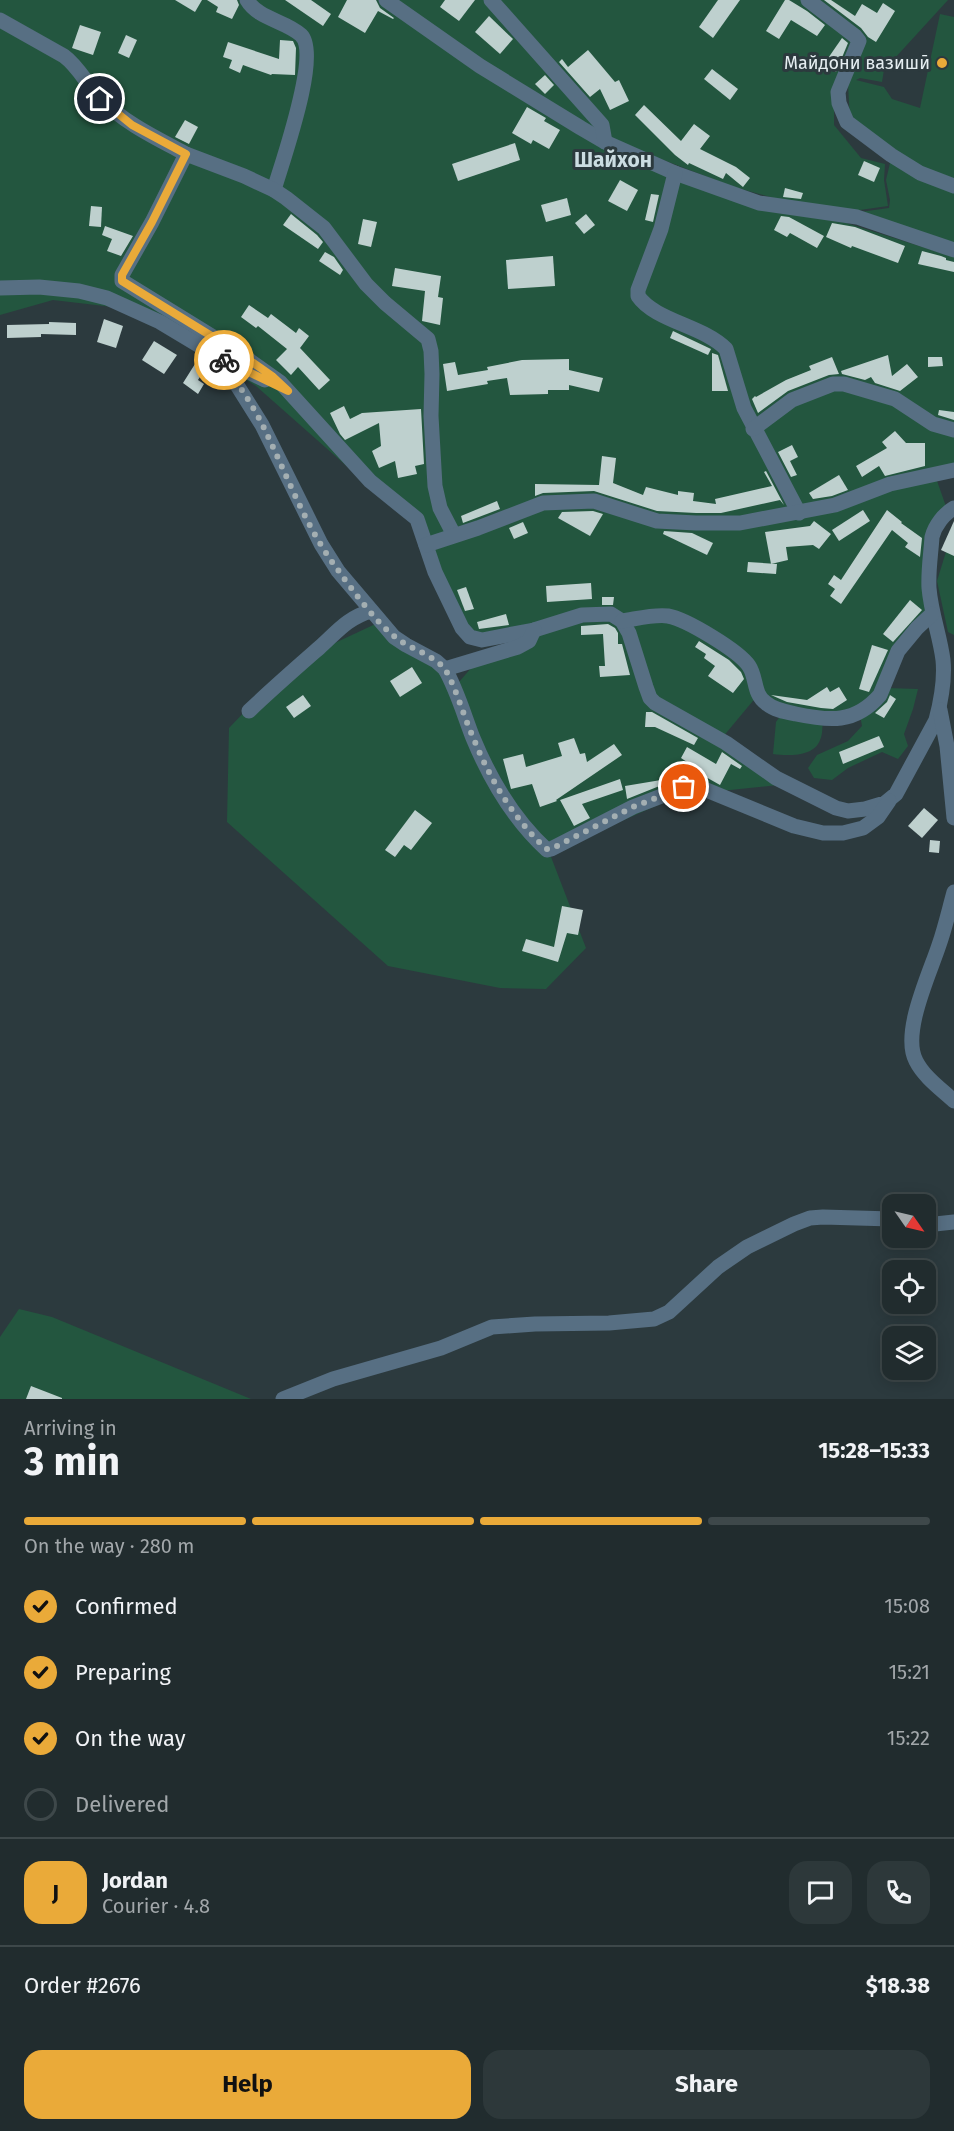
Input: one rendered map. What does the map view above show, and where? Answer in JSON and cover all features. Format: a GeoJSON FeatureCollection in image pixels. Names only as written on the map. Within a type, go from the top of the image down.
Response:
{"type":"FeatureCollection","features":[{"type":"Feature","properties":{"kind":"lane"},"geometry":{"type":"LineString","coordinates":[[247,0],[255,9],[302,36],[308,52],[306,78],[274,190]]}},
{"type":"Feature","properties":{"kind":"lane"},"geometry":{"type":"LineString","coordinates":[[386,0],[480,66],[605,142],[675,173],[759,203],[857,217],[954,250]]}},
{"type":"Feature","properties":{"kind":"lane"},"geometry":{"type":"LineString","coordinates":[[491,0],[603,125],[605,142]]}},
{"type":"Feature","properties":{"kind":"lane"},"geometry":{"type":"LineString","coordinates":[[808,0],[858,40],[838,92],[839,104],[847,122],[910,167],[954,186]]}},
{"type":"Feature","properties":{"kind":"lane"},"geometry":{"type":"LineString","coordinates":[[0,20],[50,46],[70,60],[100,99],[132,125],[186,154],[274,190],[324,228],[366,284],[428,339],[431,351],[430,416],[435,486],[440,508],[454,535]]}},
{"type":"Feature","properties":{"kind":"lane"},"geometry":{"type":"LineString","coordinates":[[186,154],[122,275],[122,281],[272,376],[370,481],[417,519],[435,572],[462,628],[471,637],[482,640],[534,630],[582,615],[609,614],[622,621],[629,633],[646,687],[655,703],[716,736],[776,778],[824,804],[843,811],[852,811],[878,806],[891,799]]}},
{"type":"Feature","properties":{"kind":"lane"},"geometry":{"type":"LineString","coordinates":[[675,173],[661,229],[638,290],[638,296],[655,310],[720,342],[726,349],[744,408],[753,429],[799,513]]}},
{"type":"Feature","properties":{"kind":"lane"},"geometry":{"type":"LineString","coordinates":[[0,288],[49,288],[79,291],[107,298],[160,322],[220,358],[288,391]]}},
{"type":"Feature","properties":{"kind":"lane"},"geometry":{"type":"LineString","coordinates":[[220,358],[262,425],[324,551],[394,637],[436,661],[445,669],[494,783],[523,824],[548,850],[633,807],[684,787],[704,789],[794,826],[823,833],[843,833],[863,828],[878,817],[896,794],[930,733],[940,707],[948,654],[932,614],[929,585],[932,537],[939,522],[954,508]]}},
{"type":"Feature","properties":{"kind":"lane"},"geometry":{"type":"LineString","coordinates":[[753,429],[792,400],[832,384],[844,384],[895,399],[933,424],[954,430]]}},
{"type":"Feature","properties":{"kind":"lane"},"geometry":{"type":"LineString","coordinates":[[426,545],[543,503],[597,501],[657,520],[740,523],[835,505],[890,484],[954,470]]}},
{"type":"Feature","properties":{"kind":"lane"},"geometry":{"type":"LineString","coordinates":[[249,711],[346,622],[371,611]]}},
{"type":"Feature","properties":{"kind":"lane"},"geometry":{"type":"LineString","coordinates":[[622,621],[662,616],[675,618],[703,632],[743,660],[750,668],[760,698],[770,706],[791,713],[834,720],[858,712],[880,695],[898,651],[916,628],[932,614]]}},
{"type":"Feature","properties":{"kind":"lane"},"geometry":{"type":"LineString","coordinates":[[445,669],[518,647],[529,641],[534,630]]}},
{"type":"Feature","properties":{"kind":"lane"},"geometry":{"type":"LineString","coordinates":[[940,707],[947,746],[954,818]]}},
{"type":"Feature","properties":{"kind":"lane"},"geometry":{"type":"LineString","coordinates":[[954,892],[939,946],[915,1015],[912,1043],[915,1060],[926,1075],[954,1101]]}},
{"type":"Feature","properties":{"kind":"lane"},"geometry":{"type":"LineString","coordinates":[[283,1399],[333,1379],[441,1348],[492,1327],[654,1319],[669,1312],[718,1267],[747,1247],[794,1224],[810,1218],[823,1217],[882,1219]]}},
{"type":"Feature","properties":{"kind":"lane"},"geometry":{"type":"LineString","coordinates":[[936,1224],[954,1222]]}},
{"type":"Feature","properties":{"kind":"green space"},"geometry":{"type":"Polygon","coordinates":[[[0,0],[948,0],[884,70],[882,82],[860,78],[856,80],[884,87],[892,99],[920,108],[940,14],[954,17],[954,253],[857,221],[730,186],[954,257],[954,474],[936,478],[949,515],[936,541],[932,587],[937,615],[917,630],[886,688],[918,689],[904,734],[908,746],[898,759],[882,752],[848,768],[832,780],[814,778],[808,768],[817,755],[848,741],[862,726],[860,715],[823,720],[820,740],[812,750],[793,755],[773,754],[776,722],[783,712],[757,696],[722,738],[778,785],[711,792],[667,801],[599,831],[548,849],[586,948],[546,989],[500,988],[388,966],[227,822],[229,728],[290,664],[384,620],[459,682],[472,667],[529,640],[475,638],[420,531],[256,386],[130,309],[53,300],[0,315],[0,0]],[[848,84],[834,97],[834,125],[861,158],[885,164],[884,180],[888,206],[860,210],[860,212],[889,208],[890,200],[886,180],[890,163],[850,121],[848,84]],[[606,138],[694,175],[726,184],[606,138]]]}},
{"type":"Feature","properties":{"kind":"green space"},"geometry":{"type":"Polygon","coordinates":[[[954,536],[954,635],[948,632],[937,581],[949,542],[954,536]]]}},
{"type":"Feature","properties":{"kind":"green space"},"geometry":{"type":"Polygon","coordinates":[[[19,1309],[52,1317],[251,1399],[0,1399],[0,1337],[19,1309]]]}},
{"type":"Feature","properties":{"kind":"building"},"geometry":{"type":"Polygon","coordinates":[[[175,0],[202,0],[195,12],[175,0]]]}},
{"type":"Feature","properties":{"kind":"building"},"geometry":{"type":"Polygon","coordinates":[[[207,0],[237,0],[239,5],[232,19],[216,12],[218,7],[207,0]]]}},
{"type":"Feature","properties":{"kind":"building"},"geometry":{"type":"Polygon","coordinates":[[[285,0],[311,0],[331,14],[323,26],[285,0]]]}},
{"type":"Feature","properties":{"kind":"building"},"geometry":{"type":"Polygon","coordinates":[[[347,0],[376,0],[380,8],[394,18],[378,11],[365,33],[338,17],[347,0]]]}},
{"type":"Feature","properties":{"kind":"building"},"geometry":{"type":"Polygon","coordinates":[[[445,0],[475,0],[459,21],[440,7],[445,0]]]}},
{"type":"Feature","properties":{"kind":"building"},"geometry":{"type":"Polygon","coordinates":[[[718,0],[740,0],[713,38],[699,27],[718,0]]]}},
{"type":"Feature","properties":{"kind":"building"},"geometry":{"type":"Polygon","coordinates":[[[785,0],[807,11],[825,25],[817,36],[791,20],[779,39],[766,31],[785,0]]]}},
{"type":"Feature","properties":{"kind":"building"},"geometry":{"type":"Polygon","coordinates":[[[824,0],[831,0],[855,16],[862,4],[877,13],[883,3],[895,11],[876,42],[824,0]]]}},
{"type":"Feature","properties":{"kind":"building"},"geometry":{"type":"Polygon","coordinates":[[[489,16],[513,39],[500,54],[475,32],[489,16]]]}},
{"type":"Feature","properties":{"kind":"building"},"geometry":{"type":"Polygon","coordinates":[[[80,25],[101,32],[93,55],[72,48],[80,25]]]}},
{"type":"Feature","properties":{"kind":"building"},"geometry":{"type":"Polygon","coordinates":[[[126,35],[137,40],[129,58],[118,53],[126,35]]]}},
{"type":"Feature","properties":{"kind":"building"},"geometry":{"type":"Polygon","coordinates":[[[842,38],[848,43],[836,72],[824,64],[842,38]]]}},
{"type":"Feature","properties":{"kind":"building"},"geometry":{"type":"Polygon","coordinates":[[[280,40],[293,41],[296,48],[295,75],[271,75],[243,65],[240,73],[229,68],[232,60],[223,57],[228,42],[279,59],[280,40]]]}},
{"type":"Feature","properties":{"kind":"building"},"geometry":{"type":"Polygon","coordinates":[[[588,50],[615,82],[619,80],[629,101],[610,110],[600,89],[590,97],[559,62],[562,59],[568,67],[588,50]]]}},
{"type":"Feature","properties":{"kind":"building"},"geometry":{"type":"Polygon","coordinates":[[[712,69],[738,89],[730,100],[704,79],[712,69]]]}},
{"type":"Feature","properties":{"kind":"building"},"geometry":{"type":"Polygon","coordinates":[[[545,75],[554,85],[545,94],[535,84],[545,75]]]}},
{"type":"Feature","properties":{"kind":"building"},"geometry":{"type":"Polygon","coordinates":[[[644,105],[681,141],[694,124],[710,136],[700,149],[736,167],[750,178],[743,187],[726,173],[723,179],[689,163],[688,165],[635,115],[644,105]]]}},
{"type":"Feature","properties":{"kind":"building"},"geometry":{"type":"Polygon","coordinates":[[[527,107],[546,118],[544,121],[560,130],[549,149],[533,140],[531,144],[512,133],[527,107]]]}},
{"type":"Feature","properties":{"kind":"building"},"geometry":{"type":"Polygon","coordinates":[[[185,120],[198,127],[189,144],[175,137],[185,120]]]}},
{"type":"Feature","properties":{"kind":"building"},"geometry":{"type":"Polygon","coordinates":[[[515,143],[520,160],[458,181],[452,164],[515,143]]]}},
{"type":"Feature","properties":{"kind":"building"},"geometry":{"type":"Polygon","coordinates":[[[864,161],[880,168],[874,182],[858,175],[864,161]]]}},
{"type":"Feature","properties":{"kind":"building"},"geometry":{"type":"Polygon","coordinates":[[[620,180],[638,190],[627,211],[608,201],[620,180]]]}},
{"type":"Feature","properties":{"kind":"building"},"geometry":{"type":"Polygon","coordinates":[[[785,188],[803,193],[801,199],[783,197],[785,188]]]}},
{"type":"Feature","properties":{"kind":"building"},"geometry":{"type":"Polygon","coordinates":[[[651,194],[659,195],[653,222],[645,220],[651,194]]]}},
{"type":"Feature","properties":{"kind":"building"},"geometry":{"type":"Polygon","coordinates":[[[567,198],[571,215],[546,222],[541,205],[567,198]]]}},
{"type":"Feature","properties":{"kind":"building"},"geometry":{"type":"Polygon","coordinates":[[[91,206],[102,207],[101,227],[89,226],[91,206]]]}},
{"type":"Feature","properties":{"kind":"building"},"geometry":{"type":"Polygon","coordinates":[[[291,214],[323,242],[318,249],[283,225],[291,214]]]}},
{"type":"Feature","properties":{"kind":"building"},"geometry":{"type":"Polygon","coordinates":[[[586,214],[595,225],[584,234],[575,223],[586,214]]]}},
{"type":"Feature","properties":{"kind":"building"},"geometry":{"type":"Polygon","coordinates":[[[781,216],[789,217],[824,236],[817,248],[790,233],[787,237],[774,230],[781,216]]]}},
{"type":"Feature","properties":{"kind":"building"},"geometry":{"type":"Polygon","coordinates":[[[363,219],[377,222],[371,247],[358,244],[363,219]]]}},
{"type":"Feature","properties":{"kind":"building"},"geometry":{"type":"Polygon","coordinates":[[[832,223],[855,227],[905,246],[898,263],[852,246],[851,248],[826,237],[832,223]]]}},
{"type":"Feature","properties":{"kind":"building"},"geometry":{"type":"Polygon","coordinates":[[[105,226],[133,236],[121,256],[107,251],[112,239],[102,235],[105,226]]]}},
{"type":"Feature","properties":{"kind":"building"},"geometry":{"type":"Polygon","coordinates":[[[922,251],[954,262],[954,272],[918,264],[922,251]]]}},
{"type":"Feature","properties":{"kind":"building"},"geometry":{"type":"Polygon","coordinates":[[[325,252],[334,257],[343,270],[340,275],[319,261],[325,252]]]}},
{"type":"Feature","properties":{"kind":"building"},"geometry":{"type":"Polygon","coordinates":[[[553,256],[555,286],[508,289],[506,260],[553,256]]]}},
{"type":"Feature","properties":{"kind":"building"},"geometry":{"type":"Polygon","coordinates":[[[395,268],[441,276],[438,297],[443,298],[440,325],[422,321],[425,291],[392,286],[395,268]]]}},
{"type":"Feature","properties":{"kind":"building"},"geometry":{"type":"Polygon","coordinates":[[[249,305],[268,318],[271,314],[296,333],[299,328],[309,336],[300,348],[330,380],[319,390],[298,367],[291,375],[276,360],[287,349],[258,326],[256,328],[241,317],[249,305]]]}},
{"type":"Feature","properties":{"kind":"building"},"geometry":{"type":"Polygon","coordinates":[[[104,319],[123,326],[116,348],[97,342],[104,319]]]}},
{"type":"Feature","properties":{"kind":"building"},"geometry":{"type":"Polygon","coordinates":[[[49,322],[76,323],[76,335],[41,334],[41,337],[7,338],[7,325],[49,324],[49,322]]]}},
{"type":"Feature","properties":{"kind":"building"},"geometry":{"type":"Polygon","coordinates":[[[673,331],[711,349],[708,355],[670,338],[673,331]]]}},
{"type":"Feature","properties":{"kind":"building"},"geometry":{"type":"Polygon","coordinates":[[[154,341],[177,355],[164,374],[142,360],[154,341]]]}},
{"type":"Feature","properties":{"kind":"building"},"geometry":{"type":"Polygon","coordinates":[[[712,353],[718,355],[728,391],[712,391],[712,353]]]}},
{"type":"Feature","properties":{"kind":"building"},"geometry":{"type":"Polygon","coordinates":[[[888,355],[892,376],[907,364],[918,377],[900,391],[875,383],[871,377],[865,380],[842,374],[841,371],[888,355]]]}},
{"type":"Feature","properties":{"kind":"building"},"geometry":{"type":"Polygon","coordinates":[[[832,357],[839,374],[829,375],[788,391],[758,413],[752,399],[755,396],[811,370],[809,366],[832,357]]]}},
{"type":"Feature","properties":{"kind":"building"},"geometry":{"type":"Polygon","coordinates":[[[928,357],[942,357],[943,366],[928,367],[928,357]]]}},
{"type":"Feature","properties":{"kind":"building"},"geometry":{"type":"Polygon","coordinates":[[[569,359],[569,370],[603,378],[599,392],[569,385],[569,390],[548,390],[548,394],[510,395],[507,378],[487,381],[488,384],[447,391],[443,364],[455,362],[458,375],[488,370],[487,367],[522,360],[569,359]]]}},
{"type":"Feature","properties":{"kind":"building"},"geometry":{"type":"Polygon","coordinates":[[[195,364],[204,370],[198,380],[204,384],[198,394],[183,383],[195,364]]]}},
{"type":"Feature","properties":{"kind":"building"},"geometry":{"type":"Polygon","coordinates":[[[344,406],[350,419],[362,413],[421,409],[424,464],[415,466],[417,474],[398,478],[395,461],[379,468],[372,451],[381,446],[379,423],[345,440],[330,413],[344,406]]]}},
{"type":"Feature","properties":{"kind":"building"},"geometry":{"type":"Polygon","coordinates":[[[939,410],[954,412],[954,420],[938,415],[939,410]]]}},
{"type":"Feature","properties":{"kind":"building"},"geometry":{"type":"Polygon","coordinates":[[[895,431],[906,443],[925,443],[925,466],[885,476],[879,466],[862,477],[856,466],[887,448],[882,442],[895,431]]]}},
{"type":"Feature","properties":{"kind":"building"},"geometry":{"type":"Polygon","coordinates":[[[792,445],[798,457],[790,461],[797,475],[791,477],[778,452],[792,445]]]}},
{"type":"Feature","properties":{"kind":"building"},"geometry":{"type":"Polygon","coordinates":[[[602,456],[616,458],[613,483],[643,495],[646,487],[678,495],[678,491],[694,493],[693,501],[716,504],[715,499],[772,486],[764,472],[766,471],[784,505],[780,500],[721,513],[696,513],[657,511],[594,491],[543,493],[535,496],[535,484],[599,485],[602,456]]]}},
{"type":"Feature","properties":{"kind":"building"},"geometry":{"type":"Polygon","coordinates":[[[839,475],[848,490],[832,496],[813,499],[809,493],[839,475]]]}},
{"type":"Feature","properties":{"kind":"building"},"geometry":{"type":"Polygon","coordinates":[[[497,501],[500,509],[463,523],[461,516],[497,501]]]}},
{"type":"Feature","properties":{"kind":"building"},"geometry":{"type":"Polygon","coordinates":[[[863,510],[870,521],[839,541],[832,530],[863,510]]]}},
{"type":"Feature","properties":{"kind":"building"},"geometry":{"type":"Polygon","coordinates":[[[887,510],[922,538],[920,557],[905,547],[908,543],[892,530],[841,604],[830,596],[835,589],[828,584],[834,575],[841,580],[887,510]]]}},
{"type":"Feature","properties":{"kind":"building"},"geometry":{"type":"Polygon","coordinates":[[[593,511],[603,514],[590,536],[558,518],[562,512],[593,511]]]}},
{"type":"Feature","properties":{"kind":"building"},"geometry":{"type":"Polygon","coordinates":[[[814,521],[831,534],[819,549],[813,545],[786,547],[788,560],[771,564],[765,532],[810,526],[814,521]]]}},
{"type":"Feature","properties":{"kind":"building"},"geometry":{"type":"Polygon","coordinates":[[[954,521],[954,556],[941,550],[954,521]]]}},
{"type":"Feature","properties":{"kind":"building"},"geometry":{"type":"Polygon","coordinates":[[[523,522],[528,533],[514,539],[509,528],[523,522]]]}},
{"type":"Feature","properties":{"kind":"building"},"geometry":{"type":"Polygon","coordinates":[[[664,531],[692,533],[713,543],[707,555],[663,534],[664,531]]]}},
{"type":"Feature","properties":{"kind":"building"},"geometry":{"type":"Polygon","coordinates":[[[748,562],[777,564],[776,574],[747,572],[748,562]]]}},
{"type":"Feature","properties":{"kind":"building"},"geometry":{"type":"Polygon","coordinates":[[[591,583],[592,599],[547,602],[546,586],[591,583]]]}},
{"type":"Feature","properties":{"kind":"building"},"geometry":{"type":"Polygon","coordinates":[[[466,587],[474,609],[465,611],[457,590],[466,587]]]}},
{"type":"Feature","properties":{"kind":"building"},"geometry":{"type":"Polygon","coordinates":[[[602,597],[614,597],[613,605],[602,605],[602,597]]]}},
{"type":"Feature","properties":{"kind":"building"},"geometry":{"type":"Polygon","coordinates":[[[910,600],[922,610],[893,642],[883,634],[910,600]]]}},
{"type":"Feature","properties":{"kind":"building"},"geometry":{"type":"Polygon","coordinates":[[[506,614],[509,625],[479,629],[477,622],[506,614]]]}},
{"type":"Feature","properties":{"kind":"building"},"geometry":{"type":"Polygon","coordinates":[[[608,624],[618,633],[618,644],[622,644],[630,675],[600,677],[599,666],[605,666],[603,634],[581,635],[581,626],[608,624]]]}},
{"type":"Feature","properties":{"kind":"building"},"geometry":{"type":"Polygon","coordinates":[[[699,641],[729,660],[741,672],[744,679],[733,693],[708,676],[715,666],[704,658],[706,654],[695,647],[699,641]]]}},
{"type":"Feature","properties":{"kind":"building"},"geometry":{"type":"Polygon","coordinates":[[[872,645],[888,650],[869,692],[859,689],[872,645]]]}},
{"type":"Feature","properties":{"kind":"building"},"geometry":{"type":"Polygon","coordinates":[[[412,667],[422,683],[400,697],[390,681],[412,667]]]}},
{"type":"Feature","properties":{"kind":"building"},"geometry":{"type":"Polygon","coordinates":[[[827,687],[830,692],[839,687],[847,700],[833,709],[787,702],[771,695],[807,700],[827,687]]]}},
{"type":"Feature","properties":{"kind":"building"},"geometry":{"type":"Polygon","coordinates":[[[303,695],[311,706],[294,718],[286,707],[303,695]]]}},
{"type":"Feature","properties":{"kind":"building"},"geometry":{"type":"Polygon","coordinates":[[[890,695],[896,699],[884,718],[875,713],[887,702],[890,695]]]}},
{"type":"Feature","properties":{"kind":"building"},"geometry":{"type":"Polygon","coordinates":[[[646,712],[652,712],[698,738],[694,745],[655,727],[645,727],[646,712]]]}},
{"type":"Feature","properties":{"kind":"building"},"geometry":{"type":"Polygon","coordinates":[[[879,736],[884,747],[843,764],[839,752],[879,736]]]}},
{"type":"Feature","properties":{"kind":"building"},"geometry":{"type":"Polygon","coordinates":[[[574,738],[580,754],[585,753],[587,762],[614,744],[622,755],[557,801],[540,807],[532,784],[511,789],[503,759],[523,754],[526,767],[562,756],[558,743],[574,738]]]}},
{"type":"Feature","properties":{"kind":"building"},"geometry":{"type":"Polygon","coordinates":[[[687,747],[716,764],[722,752],[742,766],[740,769],[731,764],[720,785],[688,767],[690,764],[681,758],[687,747]]]}},
{"type":"Feature","properties":{"kind":"building"},"geometry":{"type":"Polygon","coordinates":[[[620,779],[623,790],[582,804],[590,818],[574,826],[560,800],[620,779]]]}},
{"type":"Feature","properties":{"kind":"building"},"geometry":{"type":"Polygon","coordinates":[[[661,780],[662,785],[627,799],[625,786],[661,780]]]}},
{"type":"Feature","properties":{"kind":"building"},"geometry":{"type":"Polygon","coordinates":[[[924,808],[938,820],[922,838],[908,826],[924,808]]]}},
{"type":"Feature","properties":{"kind":"building"},"geometry":{"type":"Polygon","coordinates":[[[415,810],[432,823],[411,850],[404,845],[395,857],[385,850],[415,810]]]}},
{"type":"Feature","properties":{"kind":"building"},"geometry":{"type":"Polygon","coordinates":[[[930,840],[940,841],[939,853],[929,852],[930,840]]]}},
{"type":"Feature","properties":{"kind":"building"},"geometry":{"type":"Polygon","coordinates":[[[562,906],[583,910],[578,935],[567,933],[558,962],[522,951],[526,939],[554,947],[562,906]]]}},
{"type":"Feature","properties":{"kind":"building"},"geometry":{"type":"Polygon","coordinates":[[[31,1386],[62,1398],[62,1399],[26,1399],[31,1386]]]}},
{"type":"Feature","properties":{"kind":"way so far"},"geometry":{"type":"LineString","coordinates":[[224,360],[220,358],[262,425],[328,557],[358,597],[394,637],[436,661],[445,669],[494,783],[523,824],[546,849],[551,849],[633,807],[684,787]]}},
{"type":"Feature","properties":{"kind":"place","name":"Майдони вазишӣ"},"geometry":{"type":"Point","coordinates":[942,63]}},
{"type":"Feature","properties":{"kind":"district","name":"Шайхон"},"geometry":{"type":"Point","coordinates":[613,160]}},
{"type":"Feature","properties":{"kind":"route"},"geometry":{"type":"LineString","coordinates":[[100,99],[132,125],[186,154],[134,257],[122,275],[122,281],[239,353],[280,382],[288,391],[224,360]]}}]}
